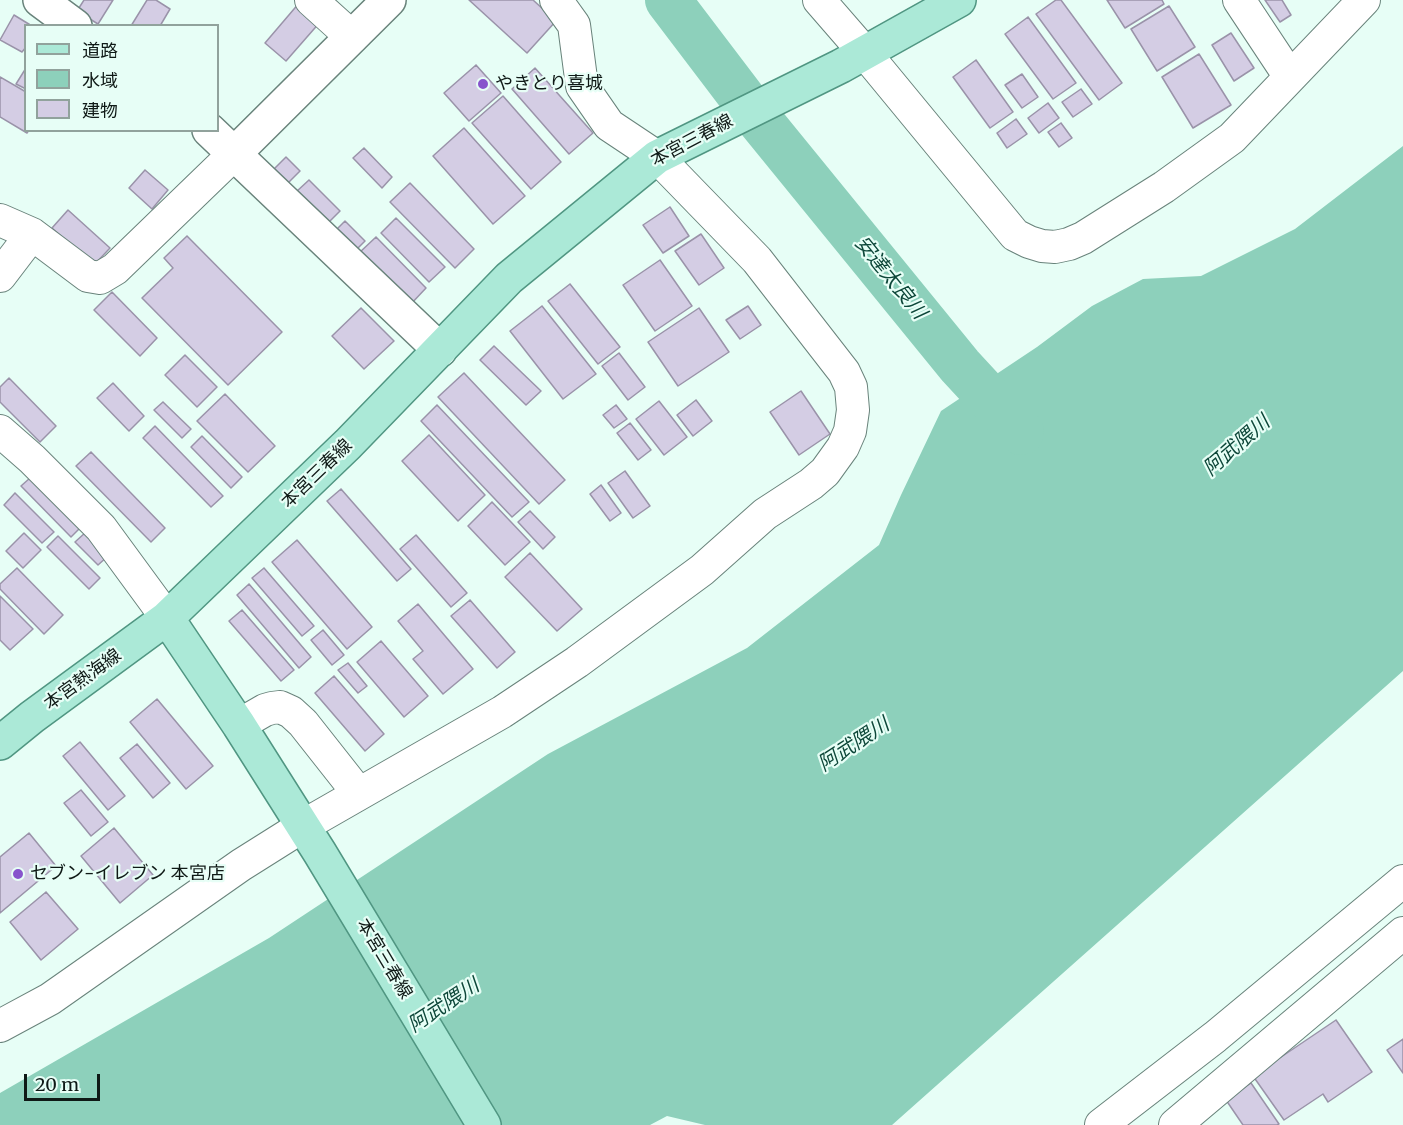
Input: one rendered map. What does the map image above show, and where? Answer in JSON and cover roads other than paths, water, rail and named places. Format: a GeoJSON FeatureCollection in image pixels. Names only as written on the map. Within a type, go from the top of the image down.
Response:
{"type":"FeatureCollection","features":[{"type":"Feature","properties":{"kind":"main road","name":"本宮三春線"},"geometry":{"type":"LineString","coordinates":[[484,1125],[303,826],[167,618],[348,444],[509,278],[657,156],[853,60],[959,0]]}},
{"type":"Feature","properties":{"kind":"main road","name":"本宮熱海線"},"geometry":{"type":"LineString","coordinates":[[0,743],[167,618]]}},
{"type":"Feature","properties":{"kind":"street"},"geometry":{"type":"LineString","coordinates":[[40,0],[72,24]]}},
{"type":"Feature","properties":{"kind":"street"},"geometry":{"type":"LineString","coordinates":[[311,0],[352,37]]}},
{"type":"Feature","properties":{"kind":"street"},"geometry":{"type":"LineString","coordinates":[[0,220],[32,234],[88,276],[100,278],[115,269],[390,0]]}},
{"type":"Feature","properties":{"kind":"street"},"geometry":{"type":"LineString","coordinates":[[0,1026],[50,999],[241,865],[303,826],[502,712],[578,662],[702,570],[765,514],[818,478],[843,447],[850,432],[853,410],[851,387],[844,372],[756,260],[657,156],[609,125],[582,86],[574,25],[556,0]]}},
{"type":"Feature","properties":{"kind":"street"},"geometry":{"type":"LineString","coordinates":[[819,0],[853,60],[1015,234],[1029,242],[1055,247],[1083,238],[1164,187],[1232,138],[1364,0]]}},
{"type":"Feature","properties":{"kind":"street"},"geometry":{"type":"LineString","coordinates":[[1239,0],[1290,77]]}},
{"type":"Feature","properties":{"kind":"street"},"geometry":{"type":"LineString","coordinates":[[211,132],[440,350]]}},
{"type":"Feature","properties":{"kind":"street"},"geometry":{"type":"LineString","coordinates":[[0,276],[32,234]]}},
{"type":"Feature","properties":{"kind":"street"},"geometry":{"type":"LineString","coordinates":[[0,431],[32,459],[101,528],[167,618]]}},
{"type":"Feature","properties":{"kind":"street"},"geometry":{"type":"LineString","coordinates":[[239,725],[272,708],[280,707],[291,712],[303,723],[359,794]]}},
{"type":"Feature","properties":{"kind":"street"},"geometry":{"type":"LineString","coordinates":[[1101,1125],[1215,1037],[1403,881]]}},
{"type":"Feature","properties":{"kind":"street"},"geometry":{"type":"LineString","coordinates":[[1175,1125],[1403,933]]}},
{"type":"Feature","properties":{"kind":"water","name":"阿武隈川"},"geometry":{"type":"Polygon","coordinates":[[[1403,146],[1403,671],[892,1125],[705,1125],[667,1116],[650,1125],[0,1125],[0,1093],[269,938],[548,754],[747,648],[879,545],[941,411],[1037,347],[1092,306],[1143,279],[1201,276],[1295,229],[1403,146]]]}},
{"type":"Feature","properties":{"kind":"waterway","name":"安達太良川"},"geometry":{"type":"LineString","coordinates":[[668,0],[753,112],[960,366],[1021,432]]}},
{"type":"Feature","properties":{"kind":"place","name":"やきとり喜城"},"geometry":{"type":"Point","coordinates":[483,84]}},
{"type":"Feature","properties":{"kind":"place","name":"セブン‐イレブン 本宮店"},"geometry":{"type":"Point","coordinates":[18,874]}}]}
